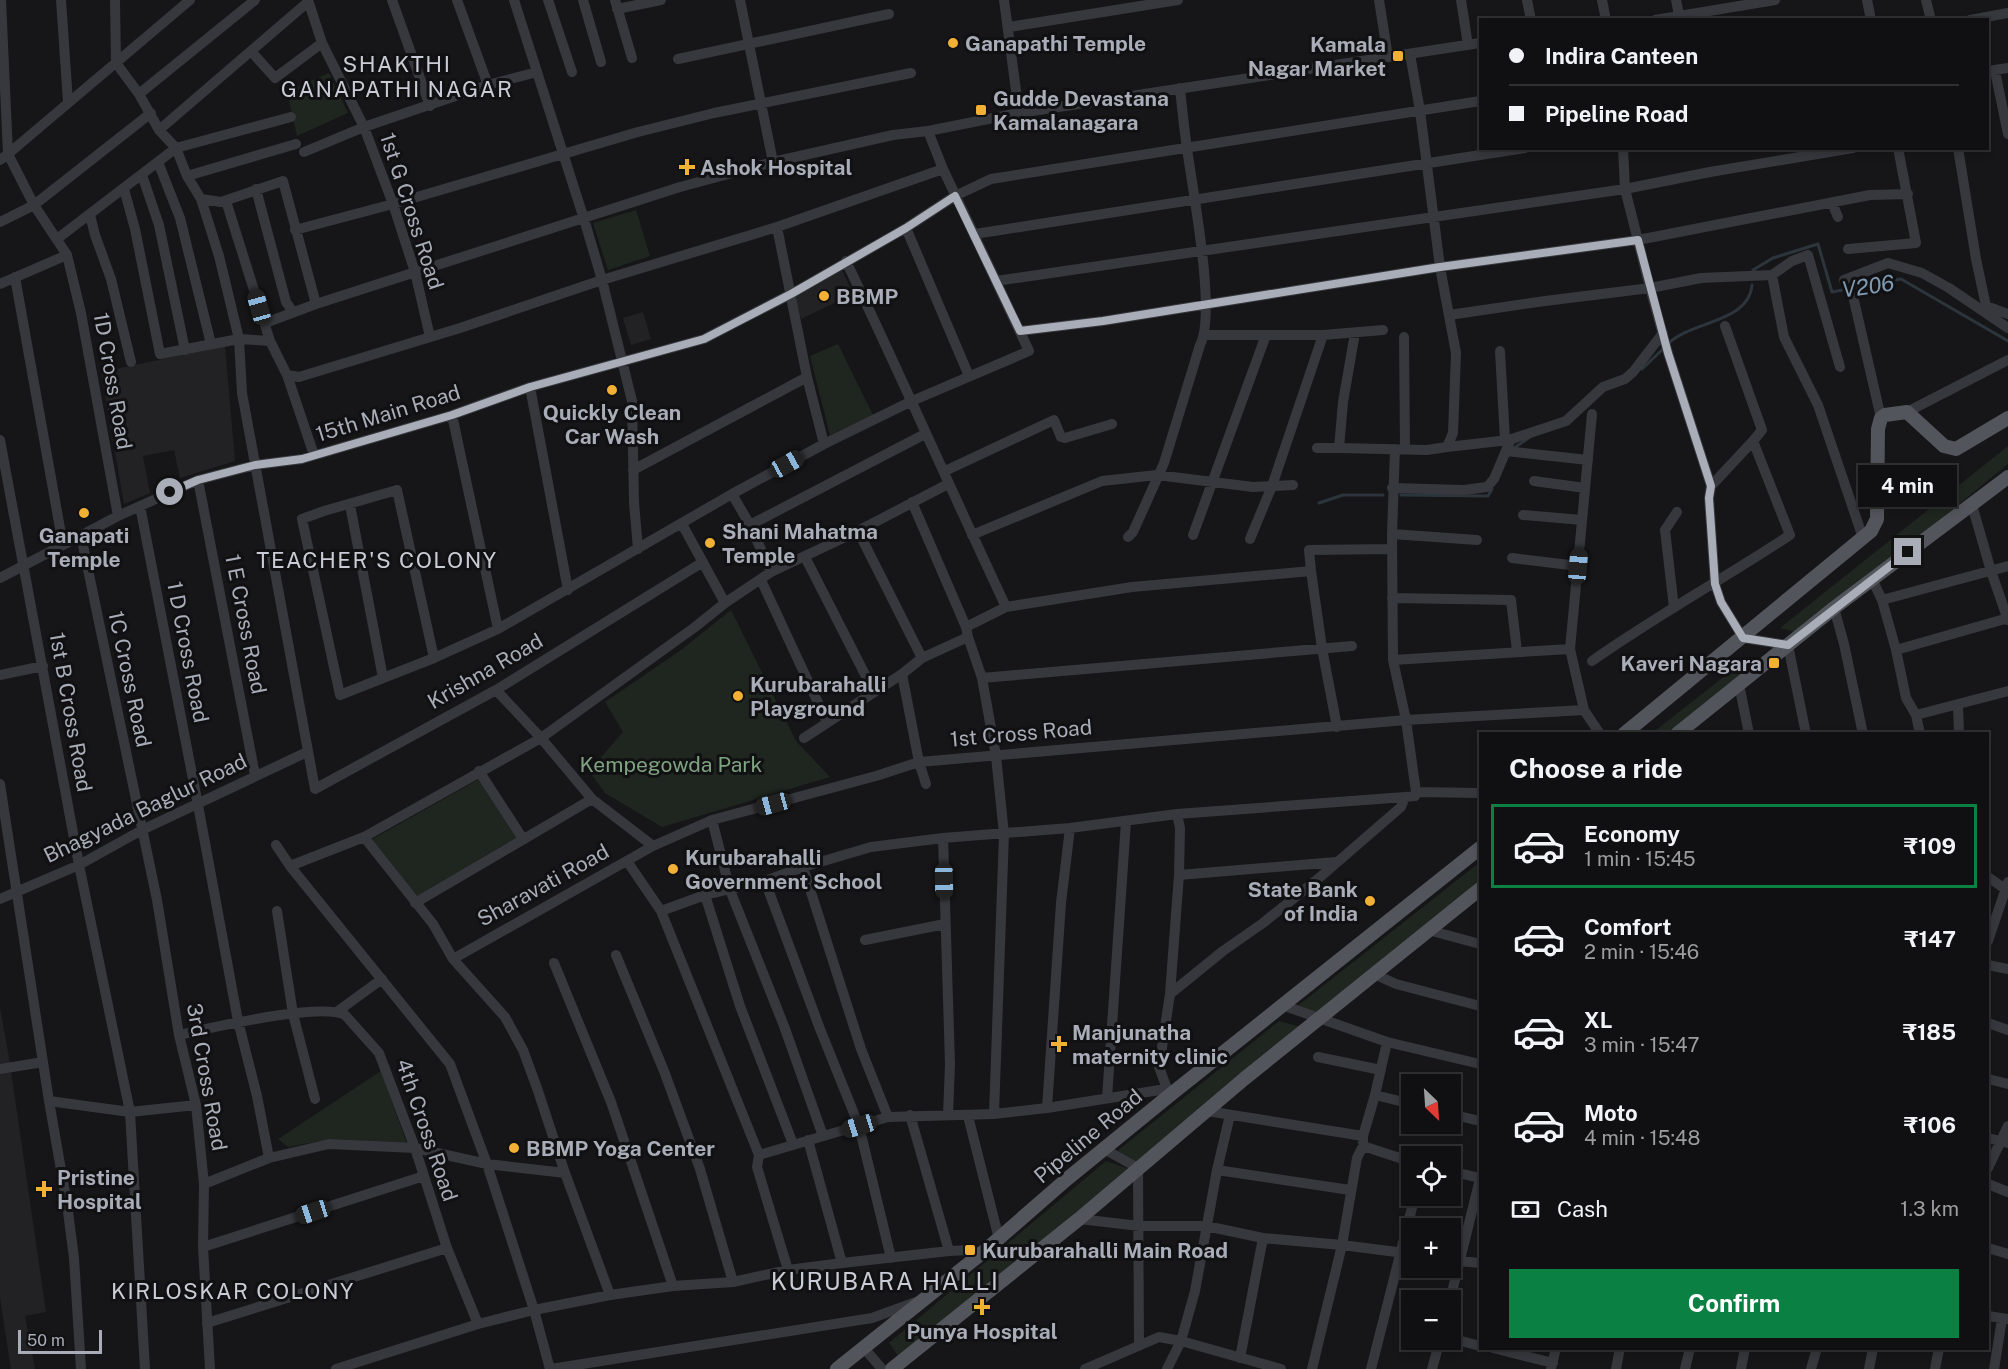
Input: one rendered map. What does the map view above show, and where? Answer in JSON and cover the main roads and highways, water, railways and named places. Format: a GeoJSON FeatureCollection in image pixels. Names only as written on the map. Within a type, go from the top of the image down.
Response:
{"type":"FeatureCollection","features":[{"type":"Feature","properties":{"kind":"main road"},"geometry":{"type":"LineString","coordinates":[[1626,732],[1870,531],[1876,519],[1878,429],[1881,418],[1885,415],[1907,412],[1944,446],[1956,449],[2008,418]]}},
{"type":"Feature","properties":{"kind":"main road"},"geometry":{"type":"LineString","coordinates":[[1690,729],[1739,684],[1834,608],[2008,477]]}},
{"type":"Feature","properties":{"kind":"main road","name":"Pipeline Road"},"geometry":{"type":"LineString","coordinates":[[837,1369],[999,1239],[1168,1092],[1479,849]]}},
{"type":"Feature","properties":{"kind":"main road"},"geometry":{"type":"LineString","coordinates":[[892,1369],[1079,1219],[1207,1111],[1479,890]]}},
{"type":"Feature","properties":{"kind":"waterway","name":"V206"},"geometry":{"type":"LineString","coordinates":[[1753,270],[1773,258],[1818,244],[1832,292],[1901,279],[2008,341]]}},
{"type":"Feature","properties":{"kind":"waterway","name":"V206"},"geometry":{"type":"LineString","coordinates":[[1668,344],[1678,336],[1741,307],[1748,298],[1752,285]]}},
{"type":"Feature","properties":{"kind":"waterway","name":"V206"},"geometry":{"type":"LineString","coordinates":[[1642,369],[1663,349]]}},
{"type":"Feature","properties":{"kind":"waterway","name":"V206"},"geometry":{"type":"LineString","coordinates":[[1514,448],[1530,437]]}},
{"type":"Feature","properties":{"kind":"waterway","name":"V206"},"geometry":{"type":"LineString","coordinates":[[1401,495],[1488,496],[1492,489]]}},
{"type":"Feature","properties":{"kind":"waterway","name":"V206"},"geometry":{"type":"LineString","coordinates":[[1319,503],[1343,495],[1383,495]]}},
{"type":"Feature","properties":{"kind":"place","name":"Ganapathi Temple"},"geometry":{"type":"Point","coordinates":[953,43]}},
{"type":"Feature","properties":{"kind":"place","name":"Kamala Nagar Market"},"geometry":{"type":"Point","coordinates":[1398,56]}},
{"type":"Feature","properties":{"kind":"place","name":"Gudde Devastana Kamalanagara"},"geometry":{"type":"Point","coordinates":[981,110]}},
{"type":"Feature","properties":{"kind":"place","name":"Ashok Hospital"},"geometry":{"type":"Point","coordinates":[687,167]}},
{"type":"Feature","properties":{"kind":"place","name":"BBMP"},"geometry":{"type":"Point","coordinates":[824,296]}},
{"type":"Feature","properties":{"kind":"place","name":"Quickly Clean Car Wash"},"geometry":{"type":"Point","coordinates":[612,390]}},
{"type":"Feature","properties":{"kind":"place","name":"Ganapati Temple"},"geometry":{"type":"Point","coordinates":[84,513]}},
{"type":"Feature","properties":{"kind":"place","name":"Shani Mahatma Temple"},"geometry":{"type":"Point","coordinates":[710,543]}},
{"type":"Feature","properties":{"kind":"place","name":"Kaveri Nagara"},"geometry":{"type":"Point","coordinates":[1774,663]}},
{"type":"Feature","properties":{"kind":"place","name":"Kurubarahalli Playground"},"geometry":{"type":"Point","coordinates":[738,696]}},
{"type":"Feature","properties":{"kind":"place","name":"Kurubarahalli Government School"},"geometry":{"type":"Point","coordinates":[673,869]}},
{"type":"Feature","properties":{"kind":"place","name":"State Bank of India"},"geometry":{"type":"Point","coordinates":[1370,901]}},
{"type":"Feature","properties":{"kind":"place","name":"Manjunatha maternity clinic"},"geometry":{"type":"Point","coordinates":[1059,1044]}},
{"type":"Feature","properties":{"kind":"place","name":"BBMP Yoga Center"},"geometry":{"type":"Point","coordinates":[514,1148]}},
{"type":"Feature","properties":{"kind":"place","name":"Pristine Hospital"},"geometry":{"type":"Point","coordinates":[44,1189]}},
{"type":"Feature","properties":{"kind":"place","name":"Kurubarahalli Main Road"},"geometry":{"type":"Point","coordinates":[970,1250]}},
{"type":"Feature","properties":{"kind":"place","name":"Punya Hospital"},"geometry":{"type":"Point","coordinates":[982,1307]}},
{"type":"Feature","properties":{"kind":"district","name":"SHAKTHI GANAPATHI NAGAR"},"geometry":{"type":"Point","coordinates":[397,76]}},
{"type":"Feature","properties":{"kind":"district","name":"TEACHER'S COLONY"},"geometry":{"type":"Point","coordinates":[377,560]}},
{"type":"Feature","properties":{"kind":"district","name":"KURUBARA HALLI"},"geometry":{"type":"Point","coordinates":[885,1281]}},
{"type":"Feature","properties":{"kind":"district","name":"KIRLOSKAR COLONY"},"geometry":{"type":"Point","coordinates":[233,1291]}},
{"type":"Feature","properties":{"kind":"park label","name":"Kempegowda Park"},"geometry":{"type":"Point","coordinates":[671,764]}}]}
